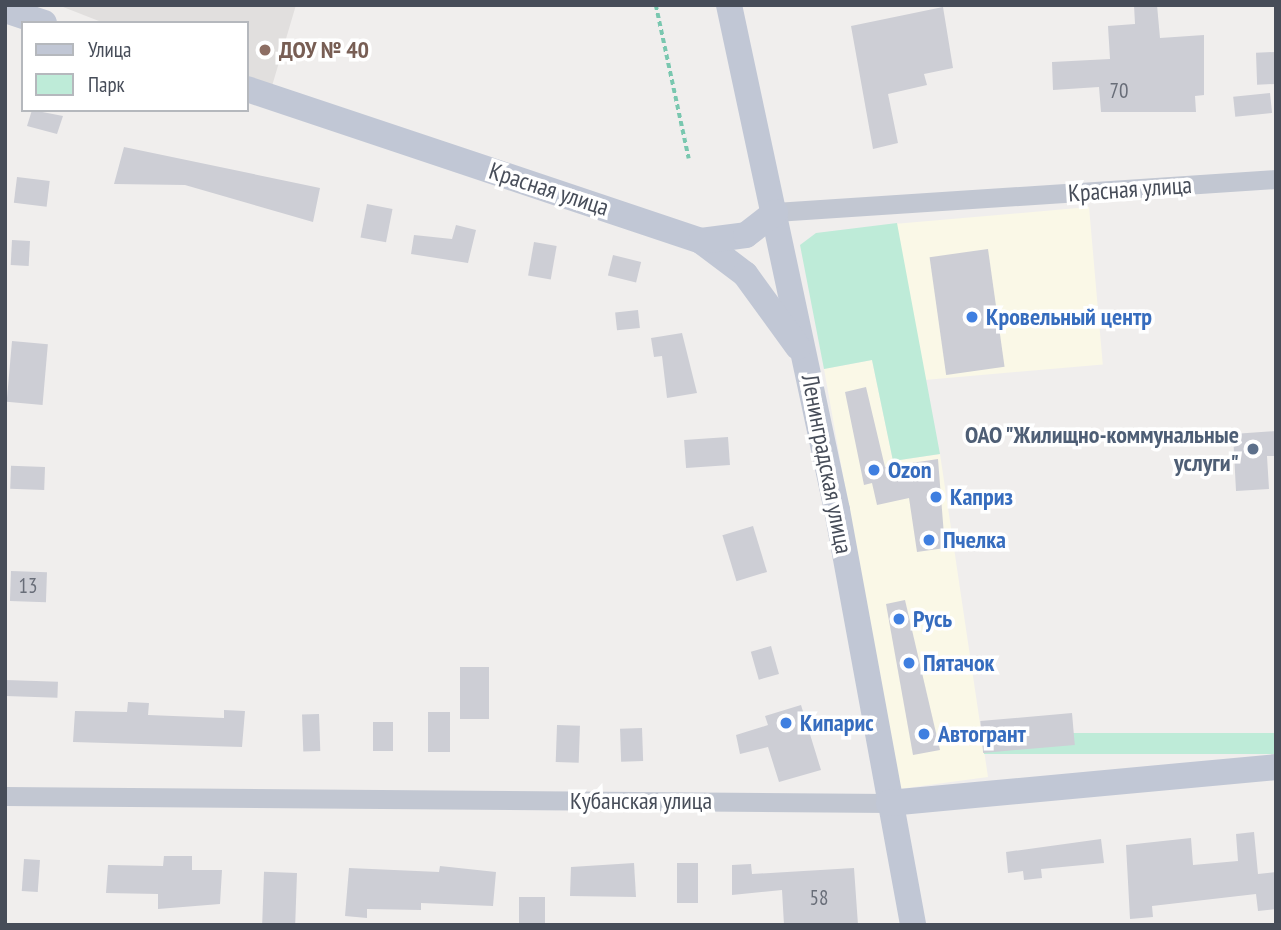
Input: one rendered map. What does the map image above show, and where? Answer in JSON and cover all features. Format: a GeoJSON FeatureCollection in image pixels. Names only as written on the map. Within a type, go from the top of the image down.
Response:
{"type":"FeatureCollection","features":[{"type":"Feature","properties":{"kind":"street","name":"Ленинградская улица"},"geometry":{"type":"LineString","coordinates":[[729,5],[805,357],[913,925]]}},
{"type":"Feature","properties":{"kind":"street"},"geometry":{"type":"LineString","coordinates":[[5,10],[38,21]]}},
{"type":"Feature","properties":{"kind":"street","name":"Красная улица"},"geometry":{"type":"LineString","coordinates":[[248,89],[701,241],[745,274],[805,357]]}},
{"type":"Feature","properties":{"kind":"street","name":"Красная улица"},"geometry":{"type":"LineString","coordinates":[[775,212],[1276,179]]}},
{"type":"Feature","properties":{"kind":"street"},"geometry":{"type":"LineString","coordinates":[[701,241],[746,235],[775,212]]}},
{"type":"Feature","properties":{"kind":"street","name":"Кубанская улица"},"geometry":{"type":"LineString","coordinates":[[5,796],[889,803],[1276,767]]}},
{"type":"Feature","properties":{"kind":"path"},"geometry":{"type":"LineString","coordinates":[[656,5],[690,159]]}},
{"type":"Feature","properties":{"kind":"shaded area","name":"ДОУ № 40"},"geometry":{"type":"Polygon","coordinates":[[[58,5],[296,5],[272,86],[248,76],[248,21],[99,21],[58,5]]]}},
{"type":"Feature","properties":{"kind":"shaded area"},"geometry":{"type":"Polygon","coordinates":[[[1089,207],[1103,364],[911,381],[897,224],[1089,207]]]}},
{"type":"Feature","properties":{"kind":"shaded area"},"geometry":{"type":"Polygon","coordinates":[[[872,360],[893,461],[940,454],[988,777],[899,789],[824,369],[872,360]]]}},
{"type":"Feature","properties":{"kind":"green space"},"geometry":{"type":"Polygon","coordinates":[[[897,223],[940,454],[893,461],[872,360],[824,369],[800,245],[816,233],[897,223]]]}},
{"type":"Feature","properties":{"kind":"green space"},"geometry":{"type":"Polygon","coordinates":[[[984,733],[1276,733],[1276,754],[984,754],[984,733]]]}},
{"type":"Feature","properties":{"kind":"building"},"geometry":{"type":"Polygon","coordinates":[[[1134,5],[1157,5],[1160,38],[1204,35],[1204,95],[1195,96],[1196,112],[1101,112],[1099,87],[1053,90],[1052,62],[1110,59],[1108,26],[1135,24],[1134,5]]]}},
{"type":"Feature","properties":{"kind":"building"},"geometry":{"type":"Polygon","coordinates":[[[943,7],[953,68],[924,74],[927,85],[888,94],[898,143],[873,149],[851,26],[943,7]]]}},
{"type":"Feature","properties":{"kind":"building"},"geometry":{"type":"Polygon","coordinates":[[[1275,52],[1276,84],[1257,85],[1256,53],[1275,52]]]}},
{"type":"Feature","properties":{"kind":"building"},"geometry":{"type":"Polygon","coordinates":[[[1270,93],[1272,113],[1235,117],[1233,97],[1270,93]]]}},
{"type":"Feature","properties":{"kind":"building"},"geometry":{"type":"Polygon","coordinates":[[[31,112],[63,116],[57,134],[27,126],[31,112]]]}},
{"type":"Feature","properties":{"kind":"building"},"geometry":{"type":"Polygon","coordinates":[[[124,147],[320,188],[313,222],[185,185],[114,184],[124,147]]]}},
{"type":"Feature","properties":{"kind":"building"},"geometry":{"type":"Polygon","coordinates":[[[17,177],[50,181],[47,207],[14,203],[17,177]]]}},
{"type":"Feature","properties":{"kind":"building"},"geometry":{"type":"Polygon","coordinates":[[[367,204],[393,209],[386,242],[361,237],[367,204]]]}},
{"type":"Feature","properties":{"kind":"building"},"geometry":{"type":"Polygon","coordinates":[[[456,225],[476,230],[468,263],[411,254],[414,235],[452,239],[456,225]]]}},
{"type":"Feature","properties":{"kind":"building"},"geometry":{"type":"Polygon","coordinates":[[[12,240],[30,241],[29,266],[11,265],[12,240]]]}},
{"type":"Feature","properties":{"kind":"building"},"geometry":{"type":"Polygon","coordinates":[[[534,242],[557,246],[551,279],[528,275],[534,242]]]}},
{"type":"Feature","properties":{"kind":"building"},"geometry":{"type":"Polygon","coordinates":[[[988,249],[1005,367],[946,375],[930,257],[988,249]]]}},
{"type":"Feature","properties":{"kind":"building"},"geometry":{"type":"Polygon","coordinates":[[[613,255],[641,262],[636,282],[608,275],[613,255]]]}},
{"type":"Feature","properties":{"kind":"building"},"geometry":{"type":"Polygon","coordinates":[[[638,310],[640,328],[617,330],[615,312],[638,310]]]}},
{"type":"Feature","properties":{"kind":"building"},"geometry":{"type":"Polygon","coordinates":[[[682,333],[697,393],[667,398],[662,356],[654,357],[651,338],[682,333]]]}},
{"type":"Feature","properties":{"kind":"building"},"geometry":{"type":"Polygon","coordinates":[[[12,341],[48,344],[43,405],[7,402],[12,341]]]}},
{"type":"Feature","properties":{"kind":"building"},"geometry":{"type":"Polygon","coordinates":[[[866,387],[885,467],[938,459],[945,548],[917,552],[909,498],[877,505],[872,483],[864,485],[845,392],[866,387]]]}},
{"type":"Feature","properties":{"kind":"building"},"geometry":{"type":"Polygon","coordinates":[[[1276,431],[1276,456],[1267,456],[1269,489],[1236,491],[1233,434],[1276,431]]]}},
{"type":"Feature","properties":{"kind":"building"},"geometry":{"type":"Polygon","coordinates":[[[728,437],[730,465],[686,468],[684,440],[728,437]]]}},
{"type":"Feature","properties":{"kind":"building"},"geometry":{"type":"Polygon","coordinates":[[[11,466],[45,467],[44,490],[10,489],[11,466]]]}},
{"type":"Feature","properties":{"kind":"building"},"geometry":{"type":"Polygon","coordinates":[[[753,526],[767,572],[736,581],[722,535],[753,526]]]}},
{"type":"Feature","properties":{"kind":"building"},"geometry":{"type":"Polygon","coordinates":[[[11,571],[47,572],[46,602],[10,601],[11,571]]]}},
{"type":"Feature","properties":{"kind":"building"},"geometry":{"type":"Polygon","coordinates":[[[905,600],[940,750],[913,755],[886,604],[905,600]]]}},
{"type":"Feature","properties":{"kind":"building"},"geometry":{"type":"Polygon","coordinates":[[[771,646],[779,674],[759,680],[751,652],[771,646]]]}},
{"type":"Feature","properties":{"kind":"building"},"geometry":{"type":"Polygon","coordinates":[[[460,667],[489,667],[489,719],[460,719],[460,667]]]}},
{"type":"Feature","properties":{"kind":"building"},"geometry":{"type":"Polygon","coordinates":[[[6,680],[58,682],[57,698],[5,696],[6,680]]]}},
{"type":"Feature","properties":{"kind":"building"},"geometry":{"type":"Polygon","coordinates":[[[128,702],[149,703],[148,715],[224,718],[224,710],[245,711],[242,747],[73,742],[75,711],[127,712],[128,702]]]}},
{"type":"Feature","properties":{"kind":"building"},"geometry":{"type":"Polygon","coordinates":[[[801,705],[821,770],[779,782],[768,747],[740,754],[736,735],[768,725],[765,716],[801,705]]]}},
{"type":"Feature","properties":{"kind":"building"},"geometry":{"type":"Polygon","coordinates":[[[428,712],[450,712],[450,752],[428,752],[428,712]]]}},
{"type":"Feature","properties":{"kind":"building"},"geometry":{"type":"Polygon","coordinates":[[[1072,713],[1075,745],[983,753],[980,721],[1072,713]]]}},
{"type":"Feature","properties":{"kind":"building"},"geometry":{"type":"Polygon","coordinates":[[[319,714],[320,751],[303,752],[302,715],[319,714]]]}},
{"type":"Feature","properties":{"kind":"building"},"geometry":{"type":"Polygon","coordinates":[[[373,722],[393,722],[393,751],[373,751],[373,722]]]}},
{"type":"Feature","properties":{"kind":"building"},"geometry":{"type":"Polygon","coordinates":[[[557,725],[580,726],[579,763],[556,762],[557,725]]]}},
{"type":"Feature","properties":{"kind":"building"},"geometry":{"type":"Polygon","coordinates":[[[642,728],[643,761],[621,762],[620,729],[642,728]]]}},
{"type":"Feature","properties":{"kind":"building"},"geometry":{"type":"Polygon","coordinates":[[[1254,832],[1258,874],[1276,872],[1276,909],[1258,911],[1256,894],[1152,906],[1153,917],[1130,919],[1126,845],[1191,838],[1193,865],[1238,861],[1236,834],[1254,832]]]}},
{"type":"Feature","properties":{"kind":"building"},"geometry":{"type":"Polygon","coordinates":[[[1101,839],[1104,863],[1041,869],[1042,878],[1024,880],[1023,871],[1008,873],[1006,852],[1101,839]]]}},
{"type":"Feature","properties":{"kind":"building"},"geometry":{"type":"Polygon","coordinates":[[[164,856],[192,856],[192,870],[222,870],[220,904],[158,909],[158,894],[106,893],[108,865],[163,866],[164,856]]]}},
{"type":"Feature","properties":{"kind":"building"},"geometry":{"type":"Polygon","coordinates":[[[24,859],[40,860],[38,892],[22,891],[24,859]]]}},
{"type":"Feature","properties":{"kind":"building"},"geometry":{"type":"Polygon","coordinates":[[[634,863],[636,897],[570,896],[571,867],[634,863]]]}},
{"type":"Feature","properties":{"kind":"building"},"geometry":{"type":"Polygon","coordinates":[[[677,863],[698,863],[698,903],[677,903],[677,863]]]}},
{"type":"Feature","properties":{"kind":"building"},"geometry":{"type":"Polygon","coordinates":[[[751,864],[752,874],[854,868],[858,925],[784,925],[782,890],[732,895],[732,865],[751,864]]]}},
{"type":"Feature","properties":{"kind":"building"},"geometry":{"type":"Polygon","coordinates":[[[440,866],[496,872],[493,906],[421,903],[421,910],[367,909],[367,918],[345,916],[349,868],[439,872],[440,866]]]}},
{"type":"Feature","properties":{"kind":"building"},"geometry":{"type":"Polygon","coordinates":[[[264,872],[297,873],[295,925],[262,924],[264,872]]]}},
{"type":"Feature","properties":{"kind":"building"},"geometry":{"type":"Polygon","coordinates":[[[519,897],[545,897],[545,925],[519,925],[519,897]]]}},
{"type":"Feature","properties":{"kind":"place","name":"ДОУ № 40"},"geometry":{"type":"Point","coordinates":[265,50]}},
{"type":"Feature","properties":{"kind":"place","name":"Кровельный центр"},"geometry":{"type":"Point","coordinates":[972,317]}},
{"type":"Feature","properties":{"kind":"place","name":"ОАО \"Жилищно-коммунальные услуги\""},"geometry":{"type":"Point","coordinates":[1253,449]}},
{"type":"Feature","properties":{"kind":"place","name":"Ozon"},"geometry":{"type":"Point","coordinates":[874,470]}},
{"type":"Feature","properties":{"kind":"place","name":"Каприз"},"geometry":{"type":"Point","coordinates":[936,497]}},
{"type":"Feature","properties":{"kind":"place","name":"Пчелка"},"geometry":{"type":"Point","coordinates":[929,540]}},
{"type":"Feature","properties":{"kind":"place","name":"Русь"},"geometry":{"type":"Point","coordinates":[899,619]}},
{"type":"Feature","properties":{"kind":"place","name":"Пятачок"},"geometry":{"type":"Point","coordinates":[909,663]}},
{"type":"Feature","properties":{"kind":"place","name":"Кипарис"},"geometry":{"type":"Point","coordinates":[786,723]}},
{"type":"Feature","properties":{"kind":"place","name":"Автогрант"},"geometry":{"type":"Point","coordinates":[924,734]}}]}
